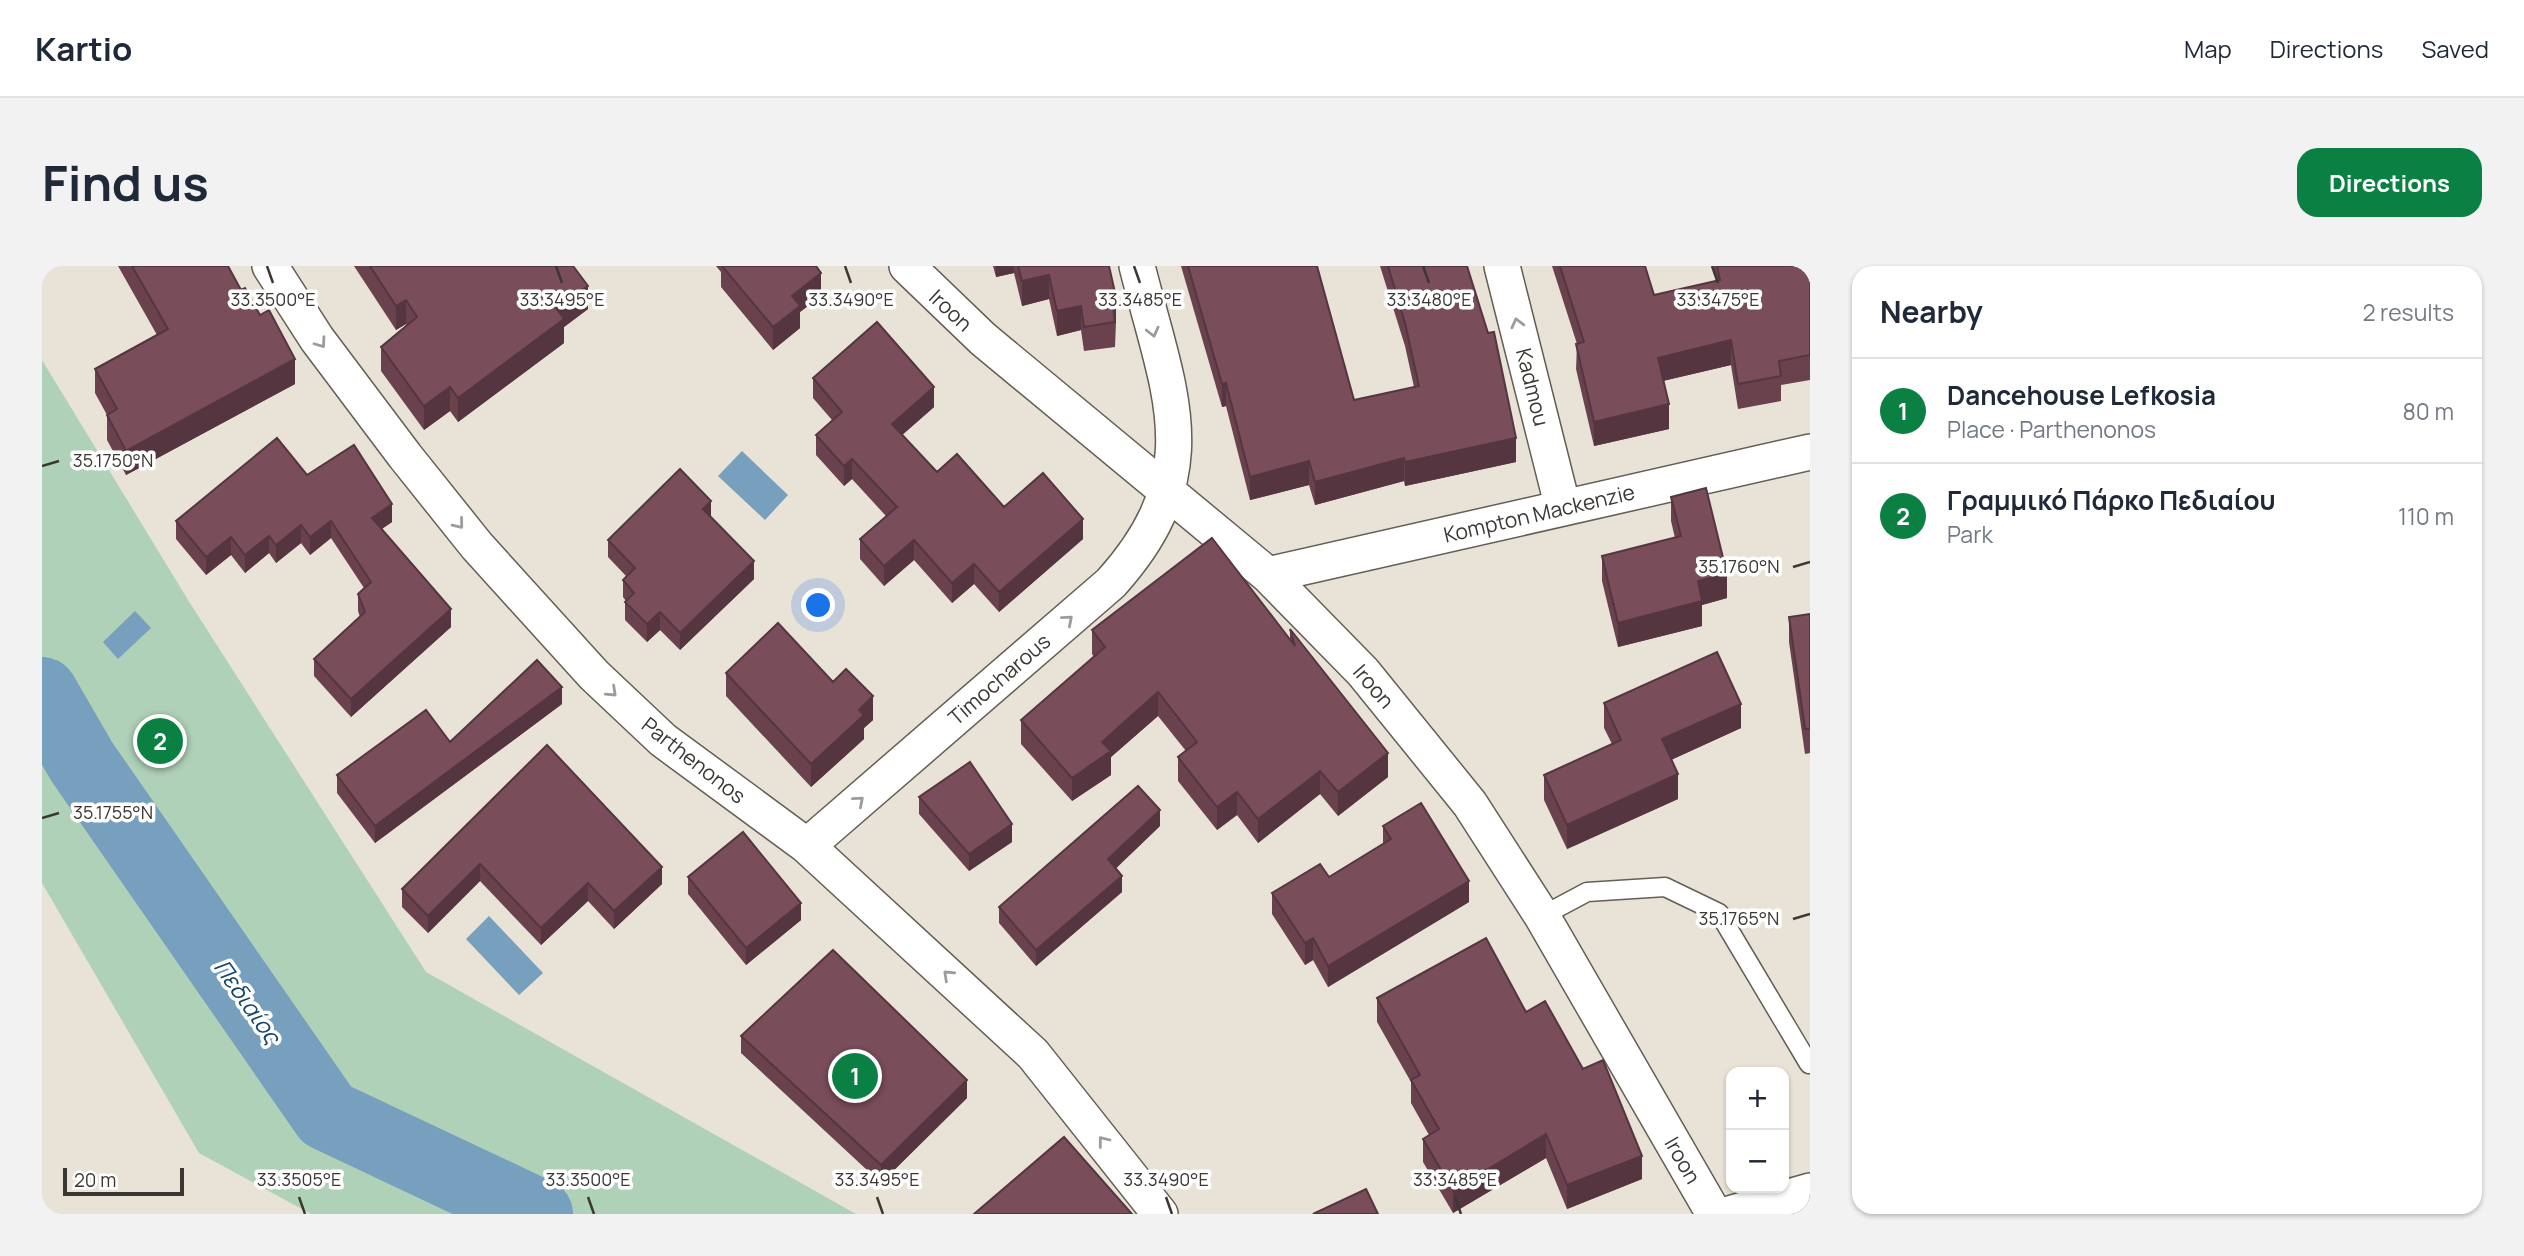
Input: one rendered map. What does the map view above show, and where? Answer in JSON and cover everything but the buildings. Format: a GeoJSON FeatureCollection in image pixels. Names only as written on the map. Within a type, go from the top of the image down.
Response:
{"type":"FeatureCollection","features":[{"type":"Feature","properties":{"kind":"street","name":"Parthenonos"},"geometry":{"type":"LineString","coordinates":[[270,266],[317,339],[405,456],[477,546],[585,665],[663,740],[807,846],[1033,1054],[1160,1214]]}},
{"type":"Feature","properties":{"kind":"street","name":"Iroon"},"geometry":{"type":"LineString","coordinates":[[907,266],[983,339],[1268,575],[1363,672],[1426,746],[1470,804],[1542,916],[1714,1214]]}},
{"type":"Feature","properties":{"kind":"street","name":"Timocharous"},"geometry":{"type":"LineString","coordinates":[[807,846],[1111,583],[1142,547],[1167,494],[1174,445],[1173,415],[1137,266]]}},
{"type":"Feature","properties":{"kind":"street","name":"Kadmou"},"geometry":{"type":"LineString","coordinates":[[1502,266],[1563,508]]}},
{"type":"Feature","properties":{"kind":"street","name":"Kompton Mackenzie"},"geometry":{"type":"LineString","coordinates":[[1268,575],[1810,452]]}},
{"type":"Feature","properties":{"kind":"street"},"geometry":{"type":"LineString","coordinates":[[1728,1214],[1810,1191]]}},
{"type":"Feature","properties":{"kind":"lane"},"geometry":{"type":"LineString","coordinates":[[1542,916],[1587,892],[1665,887],[1718,913],[1809,1064]]}},
{"type":"Feature","properties":{"kind":"green space"},"geometry":{"type":"Polygon","coordinates":[[[42,360],[188,600],[426,972],[856,1214],[311,1214],[199,1153],[42,883],[42,360]]]}},
{"type":"Feature","properties":{"kind":"water"},"geometry":{"type":"Polygon","coordinates":[[[742,451],[788,495],[765,520],[718,476],[742,451]]]}},
{"type":"Feature","properties":{"kind":"water"},"geometry":{"type":"Polygon","coordinates":[[[135,611],[151,628],[118,659],[103,642],[135,611]]]}},
{"type":"Feature","properties":{"kind":"water"},"geometry":{"type":"Polygon","coordinates":[[[489,916],[543,973],[519,995],[466,939],[489,916]]]}},
{"type":"Feature","properties":{"kind":"waterway","name":"Πεδιαίος"},"geometry":{"type":"LineString","coordinates":[[42,693],[82,762],[327,1115],[537,1214]]}},
{"type":"Feature","properties":{"kind":"place","name":"Γραμμικό Πάρκο Πεδιαίου"},"geometry":{"type":"Point","coordinates":[160,741]}},
{"type":"Feature","properties":{"kind":"place","name":"Dancehouse Lefkosia"},"geometry":{"type":"Point","coordinates":[855,1076]}}]}
